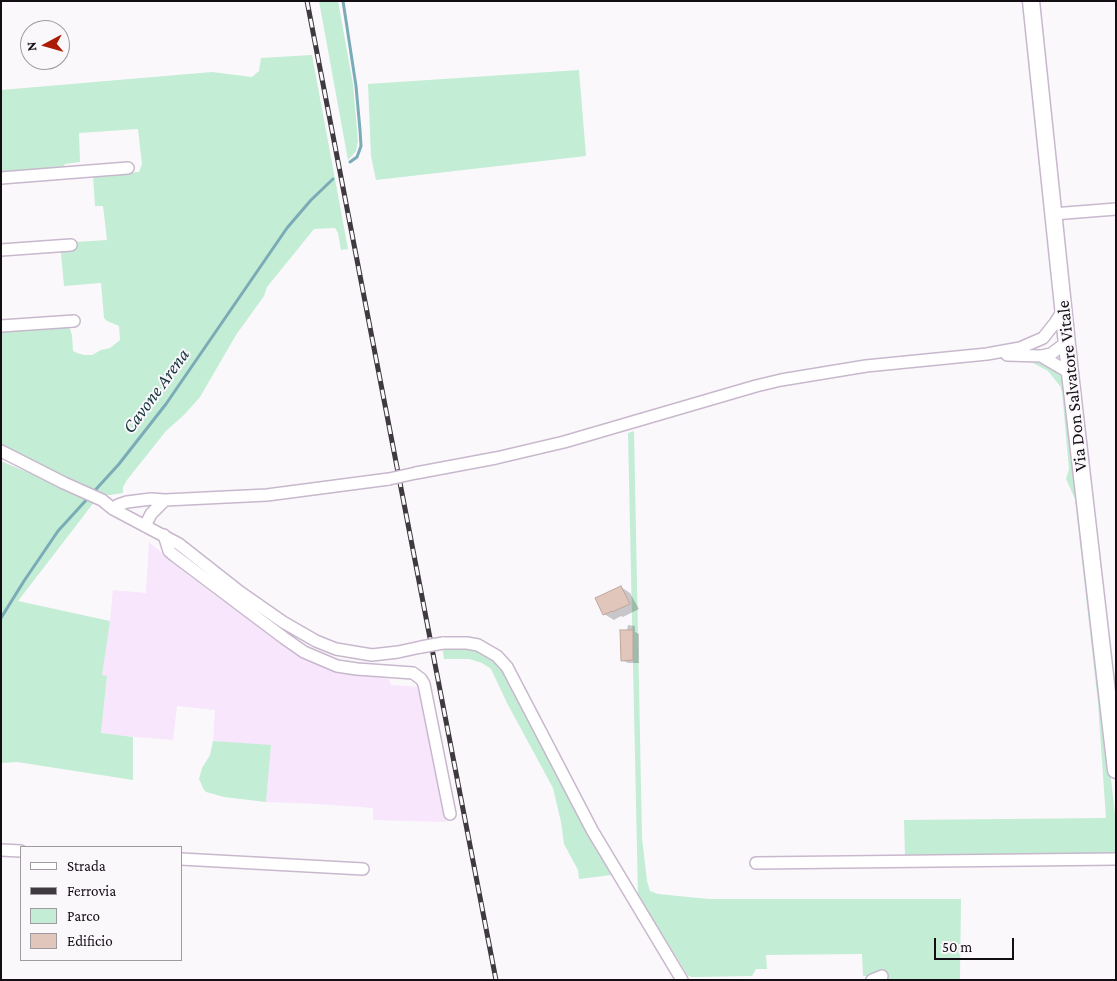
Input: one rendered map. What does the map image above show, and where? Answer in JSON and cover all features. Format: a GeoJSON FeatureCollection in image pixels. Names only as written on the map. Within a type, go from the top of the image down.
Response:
{"type":"FeatureCollection","features":[{"type":"Feature","properties":{"kind":"street","name":"Via Don Salvatore Vitale"},"geometry":{"type":"LineString","coordinates":[[1031,1],[1070,374],[1116,770]]}},
{"type":"Feature","properties":{"kind":"street"},"geometry":{"type":"LineString","coordinates":[[1,178],[128,168]]}},
{"type":"Feature","properties":{"kind":"street"},"geometry":{"type":"LineString","coordinates":[[1053,214],[1116,209]]}},
{"type":"Feature","properties":{"kind":"street"},"geometry":{"type":"LineString","coordinates":[[1,250],[72,245]]}},
{"type":"Feature","properties":{"kind":"street"},"geometry":{"type":"LineString","coordinates":[[113,509],[127,502],[151,499],[267,495],[389,479],[496,458],[564,442],[781,380],[866,366],[987,354],[1020,348],[1035,342],[1046,333],[1064,309]]}},
{"type":"Feature","properties":{"kind":"street"},"geometry":{"type":"LineString","coordinates":[[1,326],[74,321]]}},
{"type":"Feature","properties":{"kind":"street"},"geometry":{"type":"LineString","coordinates":[[987,354],[1042,356],[1051,354],[1067,342],[1046,333]]}},
{"type":"Feature","properties":{"kind":"street"},"geometry":{"type":"LineString","coordinates":[[1042,356],[1070,374]]}},
{"type":"Feature","properties":{"kind":"street"},"geometry":{"type":"LineString","coordinates":[[1,451],[64,483],[88,492],[113,509],[179,544],[282,622],[316,641],[336,649],[372,655],[460,642],[478,645],[497,656],[507,667],[592,830],[682,980]]}},
{"type":"Feature","properties":{"kind":"street"},"geometry":{"type":"LineString","coordinates":[[145,526],[151,514],[164,500]]}},
{"type":"Feature","properties":{"kind":"street"},"geometry":{"type":"LineString","coordinates":[[164,535],[170,550],[175,556],[304,652],[337,666],[413,673],[421,679],[424,684],[450,814]]}},
{"type":"Feature","properties":{"kind":"street"},"geometry":{"type":"LineString","coordinates":[[1,850],[20,851]]}},
{"type":"Feature","properties":{"kind":"street"},"geometry":{"type":"LineString","coordinates":[[182,859],[363,869]]}},
{"type":"Feature","properties":{"kind":"street"},"geometry":{"type":"LineString","coordinates":[[756,863],[1116,859]]}},
{"type":"Feature","properties":{"kind":"shaded area"},"geometry":{"type":"Polygon","coordinates":[[[149,542],[189,576],[287,647],[313,663],[345,673],[389,679],[391,685],[420,687],[446,822],[373,820],[373,808],[266,802],[271,746],[213,741],[215,710],[177,706],[173,740],[101,734],[107,677],[101,675],[113,590],[146,593],[149,542]]]}},
{"type":"Feature","properties":{"kind":"green space"},"geometry":{"type":"Polygon","coordinates":[[[319,1],[338,1],[353,84],[358,141],[356,151],[348,160],[319,1]]]}},
{"type":"Feature","properties":{"kind":"green space"},"geometry":{"type":"Polygon","coordinates":[[[312,55],[348,249],[341,250],[338,233],[335,228],[314,229],[267,287],[264,296],[236,335],[200,397],[166,431],[127,480],[123,487],[123,493],[103,496],[1,444],[1,330],[65,326],[70,329],[72,335],[73,351],[84,355],[92,355],[110,348],[120,340],[119,326],[104,318],[101,283],[64,286],[60,243],[107,240],[103,206],[95,206],[93,176],[139,172],[142,164],[138,129],[79,133],[80,162],[65,164],[63,168],[1,172],[1,90],[212,72],[252,77],[259,71],[261,58],[312,55]]]}},
{"type":"Feature","properties":{"kind":"green space"},"geometry":{"type":"Polygon","coordinates":[[[579,70],[586,156],[376,180],[371,156],[368,84],[579,70]]]}},
{"type":"Feature","properties":{"kind":"green space"},"geometry":{"type":"Polygon","coordinates":[[[1039,361],[1059,374],[1064,381],[1116,822],[1116,854],[905,855],[904,820],[1106,818],[1098,703],[1075,499],[1066,479],[1069,469],[1062,392],[1060,386],[1048,371],[1033,363],[1039,361]]]}},
{"type":"Feature","properties":{"kind":"green space"},"geometry":{"type":"Polygon","coordinates":[[[634,431],[642,838],[650,891],[658,894],[709,899],[961,899],[960,980],[868,980],[867,976],[863,976],[862,954],[766,955],[767,969],[756,969],[752,976],[688,976],[638,895],[628,433],[634,431]]]}},
{"type":"Feature","properties":{"kind":"green space"},"geometry":{"type":"Polygon","coordinates":[[[1,461],[95,501],[18,601],[110,621],[102,675],[107,676],[101,733],[133,737],[133,780],[17,762],[1,763],[1,461]]]}},
{"type":"Feature","properties":{"kind":"green space"},"geometry":{"type":"Polygon","coordinates":[[[448,644],[484,651],[505,671],[611,875],[579,879],[578,870],[564,844],[553,788],[507,703],[491,669],[482,663],[469,659],[444,659],[442,645],[448,644]]]}},
{"type":"Feature","properties":{"kind":"green space"},"geometry":{"type":"Polygon","coordinates":[[[213,741],[271,745],[266,802],[224,797],[204,790],[199,779],[202,768],[210,755],[213,741]]]}},
{"type":"Feature","properties":{"kind":"building"},"geometry":{"type":"Polygon","coordinates":[[[621,586],[630,604],[603,615],[595,598],[621,586]]]}},
{"type":"Feature","properties":{"kind":"building"},"geometry":{"type":"Polygon","coordinates":[[[620,630],[633,630],[633,660],[621,661],[620,630]]]}},
{"type":"Feature","properties":{"kind":"waterway","name":"Cavone Arena"},"geometry":{"type":"LineString","coordinates":[[343,1],[356,86],[361,146],[357,157],[350,162]]}},
{"type":"Feature","properties":{"kind":"waterway","name":"Cavone Arena"},"geometry":{"type":"LineString","coordinates":[[1,618],[58,531],[119,464],[166,404],[287,228],[311,200],[333,179]]}},
{"type":"Feature","properties":{"kind":"railway"},"geometry":{"type":"LineString","coordinates":[[307,1],[496,980]]}}]}
